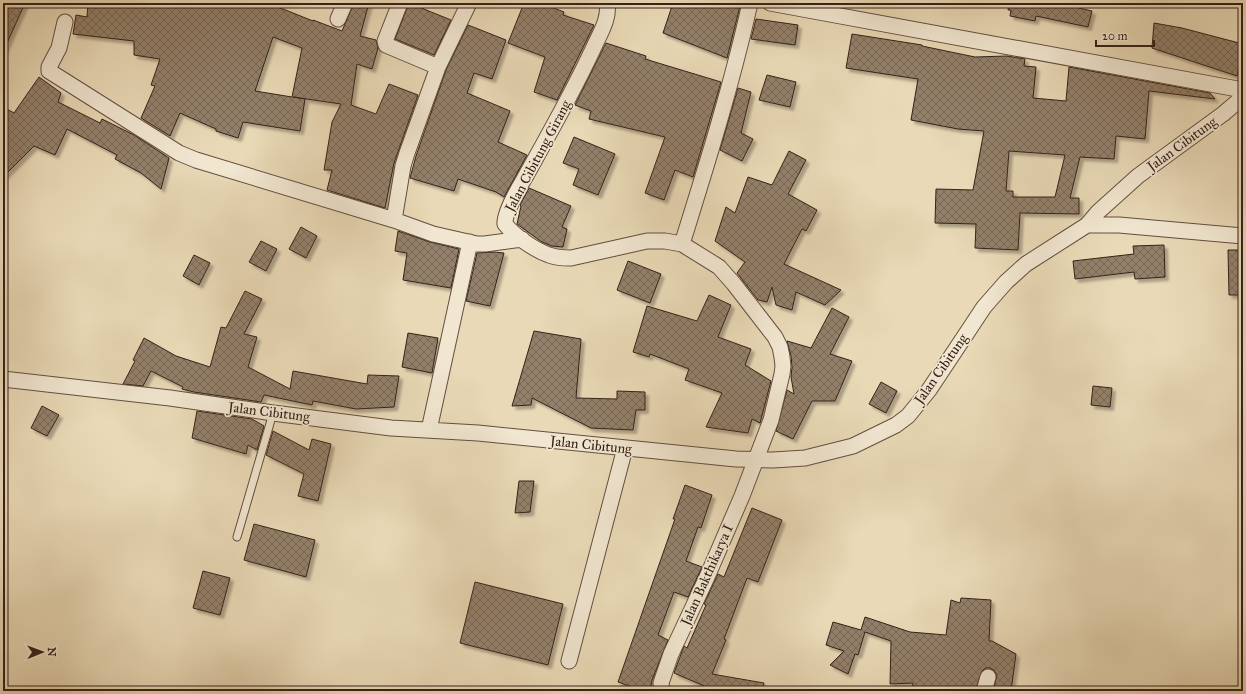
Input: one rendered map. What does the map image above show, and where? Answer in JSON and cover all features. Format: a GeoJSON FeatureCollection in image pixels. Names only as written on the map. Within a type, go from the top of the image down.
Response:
{"type":"FeatureCollection","features":[{"type":"Feature","properties":{"kind":"street"},"geometry":{"type":"LineString","coordinates":[[338,19],[345,3]]}},
{"type":"Feature","properties":{"kind":"street"},"geometry":{"type":"LineString","coordinates":[[400,3],[385,41],[386,44],[438,67]]}},
{"type":"Feature","properties":{"kind":"street"},"geometry":{"type":"LineString","coordinates":[[394,220],[403,166],[438,67],[469,3]]}},
{"type":"Feature","properties":{"kind":"street","name":"Jalan Cibitung Girang"},"geometry":{"type":"LineString","coordinates":[[607,3],[608,9],[606,21],[579,79],[517,191],[506,214],[505,224],[522,239],[550,256],[571,258],[647,241],[665,241],[682,244],[718,267],[755,310],[775,336],[780,347],[783,366],[782,374],[771,420],[755,460]]}},
{"type":"Feature","properties":{"kind":"street"},"geometry":{"type":"LineString","coordinates":[[682,244],[738,59],[750,3]]}},
{"type":"Feature","properties":{"kind":"street"},"geometry":{"type":"LineString","coordinates":[[770,3],[1243,90]]}},
{"type":"Feature","properties":{"kind":"street"},"geometry":{"type":"LineString","coordinates":[[65,22],[59,48],[49,67],[49,71],[179,153],[196,160],[394,220],[433,234],[485,244],[522,239]]}},
{"type":"Feature","properties":{"kind":"street","name":"Jalan Cibitung"},"geometry":{"type":"LineString","coordinates":[[3,380],[170,398],[391,428],[478,433],[729,459],[790,460],[805,458],[853,446],[896,425],[908,416],[930,390],[977,318],[1006,282],[1026,264],[1087,225],[1098,212],[1138,176],[1223,114],[1243,97]]}},
{"type":"Feature","properties":{"kind":"street"},"geometry":{"type":"LineString","coordinates":[[1087,225],[1119,225],[1243,236]]}},
{"type":"Feature","properties":{"kind":"street"},"geometry":{"type":"LineString","coordinates":[[429,430],[470,242]]}},
{"type":"Feature","properties":{"kind":"street"},"geometry":{"type":"LineString","coordinates":[[569,661],[625,448]]}},
{"type":"Feature","properties":{"kind":"street","name":"Jalan Bakthikarya I"},"geometry":{"type":"LineString","coordinates":[[662,691],[660,684],[671,654],[707,577],[742,496],[755,460]]}},
{"type":"Feature","properties":{"kind":"lane"},"geometry":{"type":"LineString","coordinates":[[237,537],[273,413]]}},
{"type":"Feature","properties":{"kind":"building"},"geometry":{"type":"Polygon","coordinates":[[[3,3],[25,3],[3,52],[3,3]]]}},
{"type":"Feature","properties":{"kind":"building"},"geometry":{"type":"Polygon","coordinates":[[[88,3],[268,3],[342,31],[354,3],[369,3],[360,36],[376,40],[378,48],[372,69],[357,64],[351,105],[376,114],[389,84],[418,95],[394,163],[385,208],[327,190],[332,170],[324,170],[332,122],[341,104],[293,97],[305,99],[300,131],[243,122],[238,138],[216,131],[216,129],[180,113],[170,136],[141,118],[155,86],[151,85],[160,59],[134,55],[134,41],[73,34],[76,15],[87,17],[88,3]],[[273,37],[255,91],[292,97],[302,48],[273,37]]]}},
{"type":"Feature","properties":{"kind":"building"},"geometry":{"type":"Polygon","coordinates":[[[409,3],[451,20],[434,55],[395,39],[409,3]]]}},
{"type":"Feature","properties":{"kind":"building"},"geometry":{"type":"Polygon","coordinates":[[[524,3],[541,3],[564,12],[563,15],[594,25],[557,100],[534,92],[545,57],[508,43],[524,3]]]}},
{"type":"Feature","properties":{"kind":"building"},"geometry":{"type":"Polygon","coordinates":[[[673,3],[726,3],[740,6],[727,58],[663,33],[673,3]]]}},
{"type":"Feature","properties":{"kind":"building"},"geometry":{"type":"Polygon","coordinates":[[[1009,3],[1058,3],[1092,11],[1088,27],[1036,16],[1035,21],[1010,16],[1011,10],[1008,10],[1009,3]]]}},
{"type":"Feature","properties":{"kind":"building"},"geometry":{"type":"Polygon","coordinates":[[[756,19],[798,25],[795,45],[751,39],[756,19]]]}},
{"type":"Feature","properties":{"kind":"building"},"geometry":{"type":"Polygon","coordinates":[[[1154,23],[1182,28],[1243,44],[1237,76],[1152,48],[1154,23]]]}},
{"type":"Feature","properties":{"kind":"building"},"geometry":{"type":"Polygon","coordinates":[[[468,25],[506,40],[492,79],[474,73],[467,93],[510,111],[498,142],[527,155],[504,197],[496,192],[458,179],[454,191],[410,178],[416,156],[446,70],[468,25]]]}},
{"type":"Feature","properties":{"kind":"building"},"geometry":{"type":"Polygon","coordinates":[[[852,34],[922,45],[975,57],[1007,56],[1025,59],[1024,66],[1036,67],[1033,98],[1066,101],[1069,67],[1210,93],[1215,99],[1149,91],[1145,139],[1116,136],[1114,159],[1080,157],[1070,198],[1079,198],[1079,214],[1020,213],[1018,250],[975,248],[976,224],[935,223],[936,189],[973,190],[984,131],[958,129],[911,120],[918,79],[846,68],[852,34]],[[1009,151],[1006,191],[1013,191],[1013,197],[1055,197],[1065,155],[1009,151]]]}},
{"type":"Feature","properties":{"kind":"building"},"geometry":{"type":"Polygon","coordinates":[[[606,43],[646,56],[645,59],[721,82],[693,177],[675,170],[664,200],[645,193],[665,137],[589,119],[591,111],[575,105],[606,43]]]}},
{"type":"Feature","properties":{"kind":"building"},"geometry":{"type":"Polygon","coordinates":[[[767,75],[796,82],[790,107],[759,100],[767,75]]]}},
{"type":"Feature","properties":{"kind":"building"},"geometry":{"type":"Polygon","coordinates":[[[39,77],[61,93],[58,102],[100,123],[102,119],[134,135],[169,158],[161,189],[141,173],[115,159],[117,155],[67,129],[55,155],[34,146],[3,177],[3,107],[14,113],[39,77]]]}},
{"type":"Feature","properties":{"kind":"building"},"geometry":{"type":"Polygon","coordinates":[[[738,88],[751,92],[741,133],[753,139],[742,161],[720,150],[738,88]]]}},
{"type":"Feature","properties":{"kind":"building"},"geometry":{"type":"Polygon","coordinates":[[[574,137],[615,154],[598,195],[573,185],[579,169],[563,163],[574,137]]]}},
{"type":"Feature","properties":{"kind":"building"},"geometry":{"type":"Polygon","coordinates":[[[789,151],[806,160],[788,194],[817,210],[806,231],[802,229],[784,264],[841,290],[825,305],[796,292],[792,310],[776,305],[772,287],[767,302],[758,300],[737,273],[745,262],[715,241],[726,207],[735,213],[748,177],[772,185],[789,151]]]}},
{"type":"Feature","properties":{"kind":"building"},"geometry":{"type":"Polygon","coordinates":[[[529,188],[571,206],[562,227],[567,229],[563,247],[552,246],[542,242],[517,224],[520,205],[529,188]]]}},
{"type":"Feature","properties":{"kind":"building"},"geometry":{"type":"Polygon","coordinates":[[[301,227],[317,236],[306,258],[289,249],[301,227]]]}},
{"type":"Feature","properties":{"kind":"building"},"geometry":{"type":"Polygon","coordinates":[[[398,231],[430,242],[459,249],[451,288],[403,280],[407,253],[395,251],[398,231]]]}},
{"type":"Feature","properties":{"kind":"building"},"geometry":{"type":"Polygon","coordinates":[[[261,241],[277,249],[266,271],[249,262],[261,241]]]}},
{"type":"Feature","properties":{"kind":"building"},"geometry":{"type":"Polygon","coordinates":[[[1164,245],[1165,277],[1135,279],[1134,272],[1075,279],[1073,261],[1134,254],[1133,246],[1164,245]]]}},
{"type":"Feature","properties":{"kind":"building"},"geometry":{"type":"Polygon","coordinates":[[[1228,250],[1243,250],[1243,295],[1229,295],[1228,250]]]}},
{"type":"Feature","properties":{"kind":"building"},"geometry":{"type":"Polygon","coordinates":[[[477,253],[504,253],[490,306],[466,301],[477,253]]]}},
{"type":"Feature","properties":{"kind":"building"},"geometry":{"type":"Polygon","coordinates":[[[194,255],[210,263],[199,285],[183,276],[194,255]]]}},
{"type":"Feature","properties":{"kind":"building"},"geometry":{"type":"Polygon","coordinates":[[[628,261],[661,274],[650,303],[617,290],[628,261]]]}},
{"type":"Feature","properties":{"kind":"building"},"geometry":{"type":"Polygon","coordinates":[[[245,291],[262,299],[244,334],[257,337],[248,367],[290,389],[293,371],[367,384],[368,375],[399,376],[394,407],[356,409],[313,401],[312,405],[264,395],[261,402],[182,389],[183,387],[151,371],[143,386],[123,384],[135,361],[133,360],[144,338],[176,356],[210,367],[221,327],[226,328],[245,291]]]}},
{"type":"Feature","properties":{"kind":"building"},"geometry":{"type":"Polygon","coordinates":[[[709,295],[731,305],[718,337],[751,349],[745,365],[771,381],[760,423],[752,419],[748,433],[706,427],[722,393],[685,380],[689,369],[650,354],[649,357],[633,352],[647,306],[697,321],[709,295]]]}},
{"type":"Feature","properties":{"kind":"building"},"geometry":{"type":"Polygon","coordinates":[[[832,308],[849,317],[830,354],[852,361],[835,401],[812,401],[793,439],[776,431],[787,390],[794,394],[791,377],[791,356],[787,341],[811,348],[832,308]]]}},
{"type":"Feature","properties":{"kind":"building"},"geometry":{"type":"Polygon","coordinates":[[[534,331],[581,339],[576,398],[617,399],[617,391],[645,392],[645,410],[636,410],[633,430],[591,428],[532,398],[531,405],[512,406],[534,331]]]}},
{"type":"Feature","properties":{"kind":"building"},"geometry":{"type":"Polygon","coordinates":[[[408,333],[438,338],[432,373],[402,367],[408,333]]]}},
{"type":"Feature","properties":{"kind":"building"},"geometry":{"type":"Polygon","coordinates":[[[881,382],[897,391],[886,413],[869,404],[881,382]]]}},
{"type":"Feature","properties":{"kind":"building"},"geometry":{"type":"Polygon","coordinates":[[[1093,386],[1112,388],[1110,407],[1091,405],[1093,386]]]}},
{"type":"Feature","properties":{"kind":"building"},"geometry":{"type":"Polygon","coordinates":[[[42,406],[59,415],[47,436],[31,428],[42,406]]]}},
{"type":"Feature","properties":{"kind":"building"},"geometry":{"type":"Polygon","coordinates":[[[197,411],[252,419],[264,426],[257,450],[248,445],[246,454],[192,438],[197,411]]]}},
{"type":"Feature","properties":{"kind":"building"},"geometry":{"type":"Polygon","coordinates":[[[273,431],[309,450],[312,439],[331,444],[318,501],[298,496],[304,474],[266,455],[273,431]]]}},
{"type":"Feature","properties":{"kind":"building"},"geometry":{"type":"Polygon","coordinates":[[[519,481],[534,481],[530,512],[515,513],[519,481]]]}},
{"type":"Feature","properties":{"kind":"building"},"geometry":{"type":"Polygon","coordinates":[[[685,485],[712,495],[701,528],[698,527],[686,561],[702,567],[688,597],[674,592],[658,635],[668,640],[652,680],[650,691],[643,691],[618,682],[675,519],[673,519],[685,485]]]}},
{"type":"Feature","properties":{"kind":"building"},"geometry":{"type":"Polygon","coordinates":[[[752,508],[782,520],[758,582],[747,578],[724,639],[726,640],[712,674],[764,683],[763,691],[716,691],[674,673],[684,646],[687,648],[706,605],[704,604],[718,574],[724,577],[752,508]]]}},
{"type":"Feature","properties":{"kind":"building"},"geometry":{"type":"Polygon","coordinates":[[[254,524],[315,540],[306,577],[244,560],[254,524]]]}},
{"type":"Feature","properties":{"kind":"building"},"geometry":{"type":"Polygon","coordinates":[[[203,571],[230,578],[220,615],[193,608],[203,571]]]}},
{"type":"Feature","properties":{"kind":"building"},"geometry":{"type":"Polygon","coordinates":[[[475,582],[563,604],[548,665],[460,643],[475,582]]]}},
{"type":"Feature","properties":{"kind":"building"},"geometry":{"type":"Polygon","coordinates":[[[961,598],[991,600],[989,641],[992,641],[1016,654],[1011,691],[993,691],[997,675],[994,670],[990,668],[985,668],[982,671],[975,691],[912,691],[913,683],[890,684],[891,641],[865,632],[858,655],[855,654],[848,674],[830,665],[844,651],[826,645],[833,622],[861,630],[865,617],[910,632],[946,635],[951,600],[960,603],[961,598]]]}}]}
